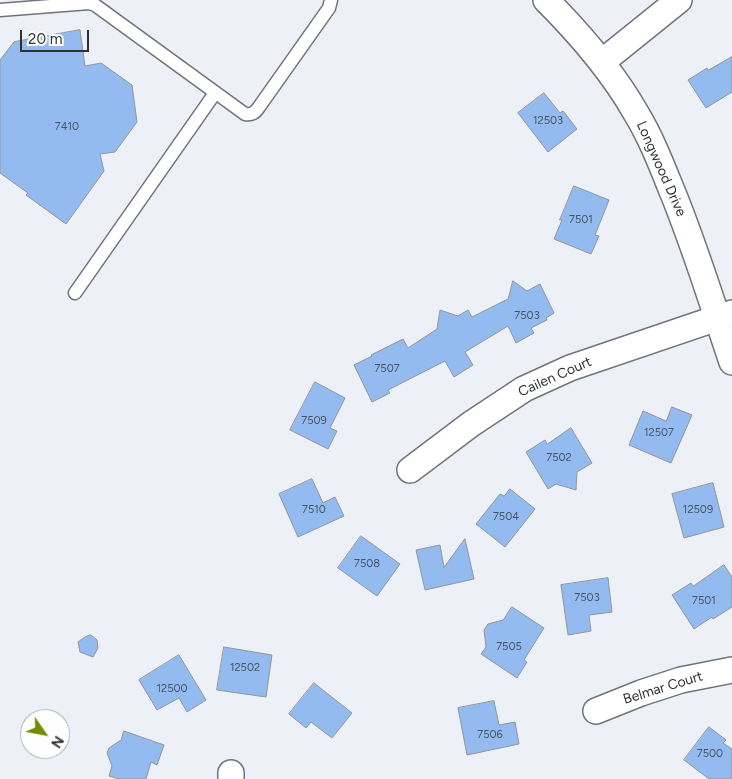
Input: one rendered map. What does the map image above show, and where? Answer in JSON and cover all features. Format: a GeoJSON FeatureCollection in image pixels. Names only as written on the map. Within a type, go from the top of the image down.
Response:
{"type":"FeatureCollection","features":[{"type":"Feature","properties":{"kind":"street","name":"Longwood Drive"},"geometry":{"type":"LineString","coordinates":[[546,0],[569,23],[602,62],[636,113],[656,152],[724,315],[732,362]]}},
{"type":"Feature","properties":{"kind":"street"},"geometry":{"type":"LineString","coordinates":[[602,62],[679,0]]}},
{"type":"Feature","properties":{"kind":"street","name":"Cailen Court"},"geometry":{"type":"LineString","coordinates":[[410,470],[471,424],[524,389],[570,368],[724,315]]}},
{"type":"Feature","properties":{"kind":"street","name":"Belmar Court"},"geometry":{"type":"LineString","coordinates":[[596,711],[681,680],[732,670]]}},
{"type":"Feature","properties":{"kind":"lane"},"geometry":{"type":"LineString","coordinates":[[0,10],[30,4],[89,3],[95,5],[245,114],[251,115],[255,113],[329,8],[331,0]]}},
{"type":"Feature","properties":{"kind":"lane"},"geometry":{"type":"LineString","coordinates":[[75,293],[215,92]]}},
{"type":"Feature","properties":{"kind":"building"},"geometry":{"type":"Polygon","coordinates":[[[80,30],[85,66],[101,63],[132,85],[137,122],[115,152],[100,154],[104,171],[66,224],[26,195],[28,193],[0,173],[0,60],[14,42],[80,30]]]}},
{"type":"Feature","properties":{"kind":"building"},"geometry":{"type":"Polygon","coordinates":[[[732,57],[732,92],[706,108],[688,80],[707,68],[708,70],[732,57]]]}},
{"type":"Feature","properties":{"kind":"building"},"geometry":{"type":"Polygon","coordinates":[[[544,93],[560,113],[563,111],[577,129],[548,152],[518,113],[544,93]]]}},
{"type":"Feature","properties":{"kind":"building"},"geometry":{"type":"Polygon","coordinates":[[[574,186],[609,200],[595,235],[599,236],[591,254],[554,239],[574,186]]]}},
{"type":"Feature","properties":{"kind":"building"},"geometry":{"type":"Polygon","coordinates":[[[513,281],[527,291],[540,284],[554,313],[546,318],[547,320],[531,328],[534,333],[516,343],[508,326],[465,352],[473,365],[454,377],[445,361],[388,390],[390,393],[372,402],[354,365],[403,339],[408,348],[437,329],[440,310],[458,316],[468,310],[472,317],[508,299],[513,281]]]}},
{"type":"Feature","properties":{"kind":"building"},"geometry":{"type":"Polygon","coordinates":[[[315,382],[345,398],[330,428],[337,431],[328,449],[290,430],[315,382]]]}},
{"type":"Feature","properties":{"kind":"building"},"geometry":{"type":"Polygon","coordinates":[[[672,407],[692,415],[671,463],[629,445],[643,411],[666,421],[672,407]]]}},
{"type":"Feature","properties":{"kind":"building"},"geometry":{"type":"Polygon","coordinates":[[[571,428],[592,463],[577,472],[576,490],[556,484],[548,489],[526,452],[545,440],[547,444],[571,428]]]}},
{"type":"Feature","properties":{"kind":"building"},"geometry":{"type":"Polygon","coordinates":[[[312,479],[323,503],[335,497],[344,516],[298,537],[279,494],[312,479]]]}},
{"type":"Feature","properties":{"kind":"building"},"geometry":{"type":"Polygon","coordinates":[[[713,483],[724,527],[684,538],[672,494],[713,483]]]}},
{"type":"Feature","properties":{"kind":"building"},"geometry":{"type":"Polygon","coordinates":[[[510,489],[535,509],[505,547],[476,524],[500,494],[504,496],[510,489]]]}},
{"type":"Feature","properties":{"kind":"building"},"geometry":{"type":"Polygon","coordinates":[[[361,536],[400,564],[377,596],[338,568],[361,536]]]}},
{"type":"Feature","properties":{"kind":"building"},"geometry":{"type":"Polygon","coordinates":[[[465,539],[474,579],[425,590],[416,550],[440,545],[444,567],[465,539]]]}},
{"type":"Feature","properties":{"kind":"building"},"geometry":{"type":"Polygon","coordinates":[[[724,565],[732,577],[732,607],[694,629],[672,595],[691,583],[693,586],[724,565]]]}},
{"type":"Feature","properties":{"kind":"building"},"geometry":{"type":"Polygon","coordinates":[[[608,578],[612,612],[589,615],[591,631],[568,635],[561,585],[608,578]]]}},
{"type":"Feature","properties":{"kind":"building"},"geometry":{"type":"Polygon","coordinates":[[[512,607],[544,628],[524,660],[527,662],[517,678],[481,654],[486,647],[484,630],[488,624],[503,620],[512,607]]]}},
{"type":"Feature","properties":{"kind":"building"},"geometry":{"type":"Polygon","coordinates":[[[91,635],[97,640],[98,648],[93,657],[80,652],[78,642],[91,635]]]}},
{"type":"Feature","properties":{"kind":"building"},"geometry":{"type":"Polygon","coordinates":[[[224,647],[272,655],[266,697],[217,690],[224,647]]]}},
{"type":"Feature","properties":{"kind":"building"},"geometry":{"type":"Polygon","coordinates":[[[179,655],[206,700],[187,712],[179,698],[157,710],[139,680],[179,655]]]}},
{"type":"Feature","properties":{"kind":"building"},"geometry":{"type":"Polygon","coordinates":[[[314,683],[352,713],[332,738],[311,722],[306,728],[289,714],[314,683]]]}},
{"type":"Feature","properties":{"kind":"building"},"geometry":{"type":"Polygon","coordinates":[[[494,701],[499,725],[515,722],[519,744],[467,755],[458,708],[494,701]]]}},
{"type":"Feature","properties":{"kind":"building"},"geometry":{"type":"Polygon","coordinates":[[[709,727],[726,740],[723,743],[732,749],[732,779],[709,779],[684,760],[709,727]]]}},
{"type":"Feature","properties":{"kind":"building"},"geometry":{"type":"Polygon","coordinates":[[[124,731],[164,745],[157,765],[151,762],[146,779],[119,779],[109,776],[112,766],[107,753],[109,748],[121,740],[124,731]]]}}]}
